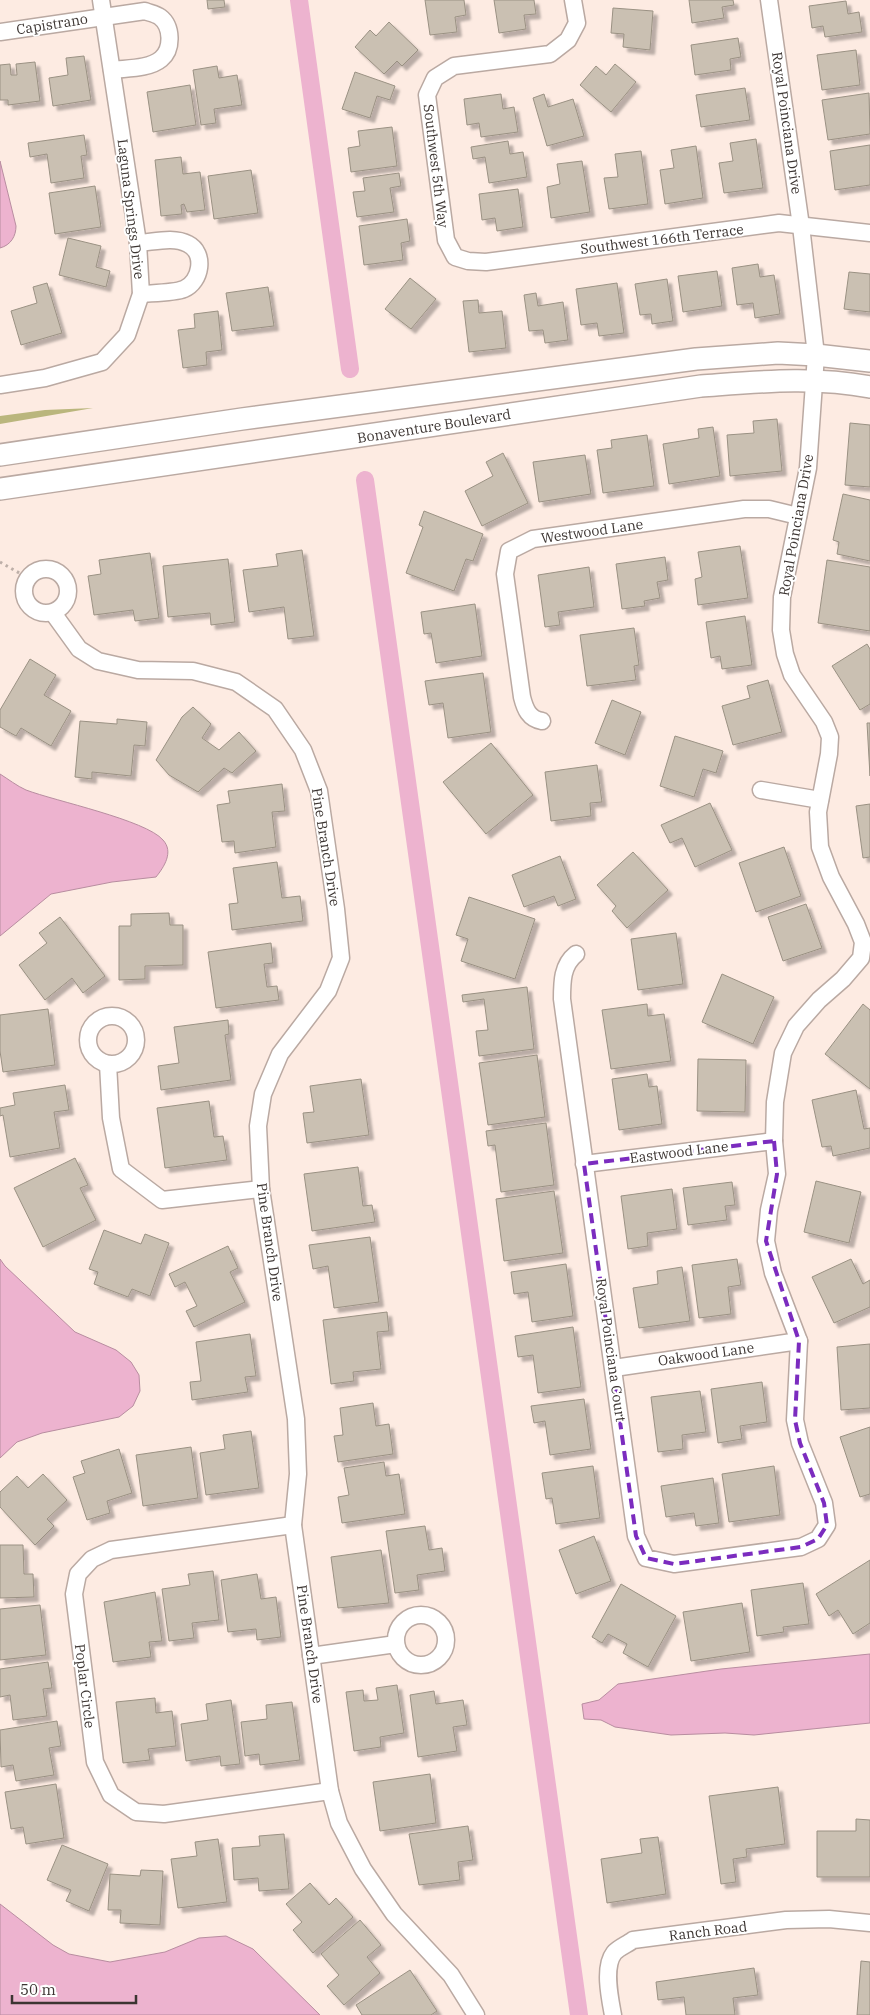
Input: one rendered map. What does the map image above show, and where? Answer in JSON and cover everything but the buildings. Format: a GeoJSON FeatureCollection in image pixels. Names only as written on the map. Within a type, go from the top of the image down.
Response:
{"type":"FeatureCollection","features":[{"type":"Feature","properties":{"kind":"main road"},"geometry":{"type":"LineString","coordinates":[[0,455],[251,418],[696,359],[778,353],[870,361]]}},
{"type":"Feature","properties":{"kind":"main road","name":"Bonaventure Boulevard"},"geometry":{"type":"LineString","coordinates":[[0,489],[701,386],[776,381],[813,381],[870,387]]}},
{"type":"Feature","properties":{"kind":"street","name":"Laguna Springs Drive"},"geometry":{"type":"LineString","coordinates":[[0,386],[44,378],[102,362],[127,335],[142,294],[138,244],[101,0]]}},
{"type":"Feature","properties":{"kind":"street","name":"Southwest 5th Way"},"geometry":{"type":"LineString","coordinates":[[455,257],[446,240],[427,95],[435,78],[454,66],[550,54],[568,40],[576,23],[572,0]]}},
{"type":"Feature","properties":{"kind":"street","name":"Royal Poinciana Drive"},"geometry":{"type":"LineString","coordinates":[[769,0],[801,226],[816,355],[808,468],[782,597],[781,630],[792,675],[824,722],[830,737],[829,754],[818,812],[820,847],[834,884],[856,924],[863,942],[861,958],[796,1026],[783,1053],[775,1102],[774,1140],[777,1174],[769,1210],[766,1241],[773,1273],[799,1341],[795,1420],[800,1444],[824,1503],[827,1524]]}},
{"type":"Feature","properties":{"kind":"street"},"geometry":{"type":"LineString","coordinates":[[104,16],[146,11],[160,16],[168,27],[170,37],[168,47],[162,58],[144,66],[112,70]]}},
{"type":"Feature","properties":{"kind":"street","name":"Capistrano"},"geometry":{"type":"LineString","coordinates":[[0,32],[104,16]]}},
{"type":"Feature","properties":{"kind":"street","name":"Southwest 166th Terrace"},"geometry":{"type":"LineString","coordinates":[[455,257],[468,261],[486,262],[779,223],[870,233]]}},
{"type":"Feature","properties":{"kind":"street"},"geometry":{"type":"LineString","coordinates":[[138,244],[173,240],[190,244],[198,254],[200,267],[196,279],[185,289],[142,294]]}},
{"type":"Feature","properties":{"kind":"street","name":"Westwood Lane"},"geometry":{"type":"LineString","coordinates":[[542,721],[532,718],[527,712],[522,697],[504,574],[509,551],[533,539],[744,509],[769,509],[798,516]]}},
{"type":"Feature","properties":{"kind":"street"},"geometry":{"type":"LineString","coordinates":[[46,569],[53,570],[64,578],[69,591],[65,604],[53,612],[40,613],[28,605],[24,592],[28,578],[33,573],[46,569]]}},
{"type":"Feature","properties":{"kind":"street","name":"Pine Branch Drive"},"geometry":{"type":"LineString","coordinates":[[53,612],[79,649],[98,661],[138,670],[193,672],[236,682],[275,709],[303,750],[319,790],[341,958],[328,991],[280,1054],[263,1094],[258,1126],[261,1189],[296,1419],[298,1474],[293,1525],[330,1791],[339,1822],[363,1869],[394,1914],[451,1974],[476,2015]]}},
{"type":"Feature","properties":{"kind":"street"},"geometry":{"type":"LineString","coordinates":[[761,790],[820,800]]}},
{"type":"Feature","properties":{"kind":"street","name":"Royal Poinciana Court"},"geometry":{"type":"LineString","coordinates":[[576,954],[571,958],[564,971],[562,999],[636,1536],[646,1558],[674,1564],[800,1548],[818,1539],[827,1524]]}},
{"type":"Feature","properties":{"kind":"street"},"geometry":{"type":"LineString","coordinates":[[108,1064],[111,1118],[121,1169],[162,1200],[261,1189]]}},
{"type":"Feature","properties":{"kind":"street","name":"Eastwood Lane"},"geometry":{"type":"LineString","coordinates":[[584,1164],[774,1140]]}},
{"type":"Feature","properties":{"kind":"street","name":"Oakwood Lane"},"geometry":{"type":"LineString","coordinates":[[614,1368],[799,1341]]}},
{"type":"Feature","properties":{"kind":"street","name":"Poplar Circle"},"geometry":{"type":"LineString","coordinates":[[293,1525],[111,1550],[92,1559],[78,1574],[74,1594],[95,1762],[111,1795],[136,1812],[164,1814],[330,1791]]}},
{"type":"Feature","properties":{"kind":"street"},"geometry":{"type":"LineString","coordinates":[[311,1656],[396,1644]]}},
{"type":"Feature","properties":{"kind":"street","name":"Ranch Road"},"geometry":{"type":"LineString","coordinates":[[614,2015],[610,2000],[608,1973],[613,1954],[633,1940],[786,1920],[829,1919],[870,1923]]}},
{"type":"Feature","properties":{"kind":"path"},"geometry":{"type":"LineString","coordinates":[[0,562],[28,578]]}},
{"type":"Feature","properties":{"kind":"highlighted area"},"geometry":{"type":"Polygon","coordinates":[[[774,1141],[777,1174],[766,1241],[799,1341],[795,1420],[800,1443],[824,1503],[827,1525],[818,1539],[801,1547],[674,1564],[646,1558],[636,1536],[584,1164],[774,1141]]]}},
{"type":"Feature","properties":{"kind":"shaded area"},"geometry":{"type":"Polygon","coordinates":[[[0,161],[16,226],[12,240],[0,248],[0,161]]]}},
{"type":"Feature","properties":{"kind":"shaded area"},"geometry":{"type":"Polygon","coordinates":[[[93,408],[0,424],[0,416],[45,410],[93,408]]]}},
{"type":"Feature","properties":{"kind":"shaded area"},"geometry":{"type":"Polygon","coordinates":[[[0,774],[26,790],[120,818],[153,833],[163,840],[168,849],[167,859],[162,869],[156,877],[112,882],[51,894],[0,936],[0,774]]]}},
{"type":"Feature","properties":{"kind":"shaded area"},"geometry":{"type":"Polygon","coordinates":[[[0,1259],[5,1266],[75,1332],[116,1350],[131,1362],[139,1375],[140,1391],[133,1406],[119,1417],[42,1433],[17,1442],[0,1458],[0,1259]]]}},
{"type":"Feature","properties":{"kind":"shaded area"},"geometry":{"type":"Polygon","coordinates":[[[870,1654],[870,1723],[754,1735],[725,1733],[671,1735],[615,1727],[601,1720],[584,1719],[582,1704],[599,1700],[618,1684],[721,1669],[870,1654]]]}},
{"type":"Feature","properties":{"kind":"shaded area"},"geometry":{"type":"Polygon","coordinates":[[[0,1904],[53,1945],[69,1954],[110,1962],[165,1952],[199,1938],[226,1936],[253,1949],[320,2015],[0,2015],[0,1904]]]}},
{"type":"Feature","properties":{"kind":"waterway"},"geometry":{"type":"LineString","coordinates":[[299,0],[350,369]]}},
{"type":"Feature","properties":{"kind":"waterway"},"geometry":{"type":"LineString","coordinates":[[365,480],[579,2015]]}}]}
